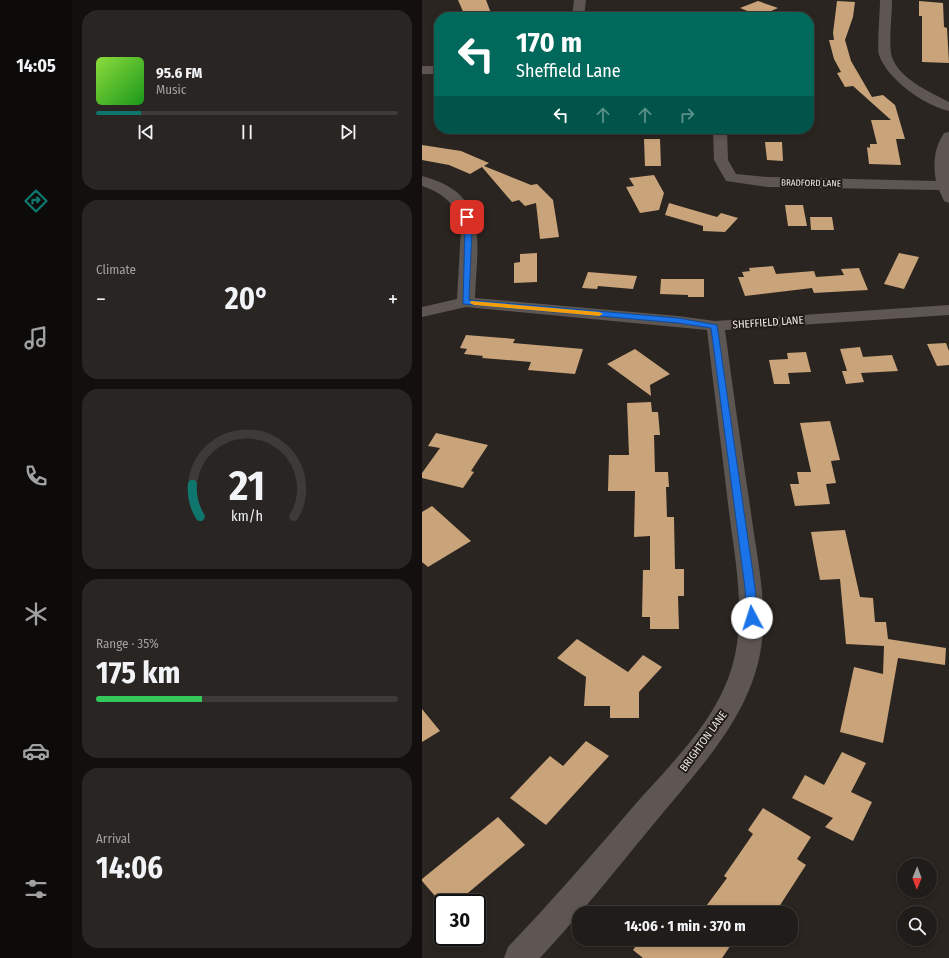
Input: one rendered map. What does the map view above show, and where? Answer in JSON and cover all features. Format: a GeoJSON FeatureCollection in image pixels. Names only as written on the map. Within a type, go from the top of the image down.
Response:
{"type":"FeatureCollection","features":[{"type":"Feature","properties":{"kind":"street"},"geometry":{"type":"LineString","coordinates":[[579,12],[580,0]]}},
{"type":"Feature","properties":{"kind":"street"},"geometry":{"type":"LineString","coordinates":[[886,0],[885,54],[894,71],[914,89],[949,107]]}},
{"type":"Feature","properties":{"kind":"street"},"geometry":{"type":"LineString","coordinates":[[422,70],[434,70]]}},
{"type":"Feature","properties":{"kind":"street","name":"BRADFORD LANE"},"geometry":{"type":"LineString","coordinates":[[720,134],[721,160],[731,178],[768,182],[946,193]]}},
{"type":"Feature","properties":{"kind":"street"},"geometry":{"type":"LineString","coordinates":[[946,193],[941,157],[942,149],[949,136]]}},
{"type":"Feature","properties":{"kind":"street"},"geometry":{"type":"LineString","coordinates":[[422,181],[446,191],[459,203],[467,217],[469,228],[466,302]]}},
{"type":"Feature","properties":{"kind":"street","name":"SHEFFIELD LANE"},"geometry":{"type":"LineString","coordinates":[[422,312],[466,302],[678,321],[715,326],[949,310]]}},
{"type":"Feature","properties":{"kind":"street","name":"BRIGHTON LANE"},"geometry":{"type":"LineString","coordinates":[[519,958],[554,921],[690,761],[719,722],[729,705],[742,675],[749,651],[752,618],[750,588],[715,326]]}},
{"type":"Feature","properties":{"kind":"building"},"geometry":{"type":"Polygon","coordinates":[[[458,0],[486,0],[491,12],[463,12],[458,0]]]}},
{"type":"Feature","properties":{"kind":"building"},"geometry":{"type":"Polygon","coordinates":[[[758,1],[778,8],[769,12],[750,12],[740,8],[758,1]]]}},
{"type":"Feature","properties":{"kind":"building"},"geometry":{"type":"Polygon","coordinates":[[[837,1],[855,2],[853,17],[845,40],[851,61],[872,97],[883,95],[895,105],[905,139],[896,139],[901,165],[869,164],[867,147],[870,148],[870,144],[877,144],[871,120],[891,120],[853,86],[845,87],[837,73],[841,72],[834,59],[829,40],[834,40],[833,33],[837,1]]]}},
{"type":"Feature","properties":{"kind":"building"},"geometry":{"type":"Polygon","coordinates":[[[919,1],[943,3],[944,27],[947,28],[949,63],[922,62],[922,16],[919,16],[919,1]]]}},
{"type":"Feature","properties":{"kind":"building"},"geometry":{"type":"Polygon","coordinates":[[[644,139],[660,139],[661,166],[645,166],[644,139]]]}},
{"type":"Feature","properties":{"kind":"building"},"geometry":{"type":"Polygon","coordinates":[[[765,142],[782,142],[783,161],[767,160],[765,142]]]}},
{"type":"Feature","properties":{"kind":"building"},"geometry":{"type":"Polygon","coordinates":[[[422,145],[461,151],[489,163],[484,166],[531,185],[537,184],[553,200],[559,237],[540,239],[536,203],[525,206],[519,200],[512,202],[482,167],[470,174],[449,165],[422,160],[422,145]]]}},
{"type":"Feature","properties":{"kind":"building"},"geometry":{"type":"Polygon","coordinates":[[[654,175],[664,193],[659,210],[640,213],[626,187],[634,186],[629,178],[654,175]]]}},
{"type":"Feature","properties":{"kind":"building"},"geometry":{"type":"Polygon","coordinates":[[[669,203],[717,217],[721,213],[738,218],[725,232],[703,231],[703,226],[665,215],[669,203]]]}},
{"type":"Feature","properties":{"kind":"building"},"geometry":{"type":"Polygon","coordinates":[[[785,205],[803,205],[807,226],[788,226],[785,205]]]}},
{"type":"Feature","properties":{"kind":"building"},"geometry":{"type":"Polygon","coordinates":[[[810,217],[832,217],[834,230],[811,230],[810,217]]]}},
{"type":"Feature","properties":{"kind":"building"},"geometry":{"type":"Polygon","coordinates":[[[537,253],[537,282],[514,283],[514,263],[520,262],[520,254],[537,253]]]}},
{"type":"Feature","properties":{"kind":"building"},"geometry":{"type":"Polygon","coordinates":[[[899,253],[919,257],[904,289],[884,284],[899,253]]]}},
{"type":"Feature","properties":{"kind":"building"},"geometry":{"type":"Polygon","coordinates":[[[773,266],[776,274],[814,271],[816,277],[844,275],[841,269],[859,268],[868,290],[814,293],[812,288],[745,296],[738,277],[744,277],[742,272],[750,271],[749,268],[773,266]]]}},
{"type":"Feature","properties":{"kind":"building"},"geometry":{"type":"Polygon","coordinates":[[[588,272],[637,276],[633,289],[598,286],[597,289],[582,288],[588,272]]]}},
{"type":"Feature","properties":{"kind":"building"},"geometry":{"type":"Polygon","coordinates":[[[661,279],[704,279],[704,297],[660,294],[661,279]]]}},
{"type":"Feature","properties":{"kind":"building"},"geometry":{"type":"Polygon","coordinates":[[[466,335],[515,339],[513,343],[583,349],[575,374],[528,370],[531,362],[482,358],[483,356],[464,354],[467,349],[460,348],[466,335]]]}},
{"type":"Feature","properties":{"kind":"building"},"geometry":{"type":"Polygon","coordinates":[[[946,343],[949,351],[949,365],[937,366],[927,344],[946,343]]]}},
{"type":"Feature","properties":{"kind":"building"},"geometry":{"type":"Polygon","coordinates":[[[860,347],[863,357],[892,355],[898,371],[861,373],[864,382],[846,384],[842,371],[847,371],[840,349],[860,347]]]}},
{"type":"Feature","properties":{"kind":"building"},"geometry":{"type":"Polygon","coordinates":[[[635,349],[670,374],[650,385],[651,396],[607,364],[635,349]]]}},
{"type":"Feature","properties":{"kind":"building"},"geometry":{"type":"Polygon","coordinates":[[[806,352],[811,372],[788,373],[790,384],[774,384],[769,360],[788,359],[787,353],[806,352]]]}},
{"type":"Feature","properties":{"kind":"building"},"geometry":{"type":"Polygon","coordinates":[[[651,402],[652,412],[658,412],[660,435],[654,435],[655,472],[668,472],[669,487],[666,487],[667,517],[674,517],[675,569],[684,569],[684,596],[678,596],[679,629],[650,629],[650,617],[642,617],[643,570],[650,570],[650,536],[634,537],[635,491],[608,491],[609,455],[629,455],[627,403],[651,402]]]}},
{"type":"Feature","properties":{"kind":"building"},"geometry":{"type":"Polygon","coordinates":[[[830,421],[840,460],[831,461],[836,483],[826,484],[830,504],[795,506],[790,484],[799,484],[797,472],[811,472],[800,423],[830,421]]]}},
{"type":"Feature","properties":{"kind":"building"},"geometry":{"type":"Polygon","coordinates":[[[436,433],[488,445],[471,471],[474,472],[463,488],[422,478],[422,473],[440,448],[428,446],[436,433]]]}},
{"type":"Feature","properties":{"kind":"building"},"geometry":{"type":"Polygon","coordinates":[[[432,506],[471,541],[428,567],[422,562],[422,512],[432,506]]]}},
{"type":"Feature","properties":{"kind":"building"},"geometry":{"type":"Polygon","coordinates":[[[845,530],[860,597],[873,598],[875,622],[886,622],[888,639],[946,648],[945,665],[898,658],[883,743],[840,732],[854,667],[883,674],[884,646],[846,644],[840,579],[820,580],[811,532],[845,530]]]}},
{"type":"Feature","properties":{"kind":"building"},"geometry":{"type":"Polygon","coordinates":[[[577,639],[628,672],[643,655],[662,667],[639,692],[639,718],[610,718],[610,706],[584,706],[586,677],[557,658],[577,639]]]}},
{"type":"Feature","properties":{"kind":"building"},"geometry":{"type":"Polygon","coordinates":[[[422,709],[440,731],[422,742],[422,709]]]}},
{"type":"Feature","properties":{"kind":"building"},"geometry":{"type":"Polygon","coordinates":[[[586,741],[609,756],[546,825],[510,798],[550,756],[563,766],[586,741]]]}},
{"type":"Feature","properties":{"kind":"building"},"geometry":{"type":"Polygon","coordinates":[[[842,752],[866,763],[851,792],[872,802],[853,841],[825,827],[833,818],[792,798],[805,775],[824,785],[842,752]]]}},
{"type":"Feature","properties":{"kind":"building"},"geometry":{"type":"Polygon","coordinates":[[[763,808],[811,837],[797,859],[806,865],[780,906],[706,906],[727,878],[724,876],[753,834],[748,830],[763,808]]]}},
{"type":"Feature","properties":{"kind":"building"},"geometry":{"type":"Polygon","coordinates":[[[498,817],[525,845],[467,894],[434,895],[422,881],[422,879],[498,817]]]}},
{"type":"Feature","properties":{"kind":"building"},"geometry":{"type":"Polygon","coordinates":[[[636,946],[730,946],[722,958],[643,958],[633,950],[636,946]]]}},
{"type":"Feature","properties":{"kind":"slow traffic"},"geometry":{"type":"LineString","coordinates":[[474,303],[599,314]]}},
{"type":"Feature","properties":{"kind":"route"},"geometry":{"type":"LineString","coordinates":[[467,217],[469,228],[466,302],[678,321],[715,326],[750,588],[752,618]]}}]}
